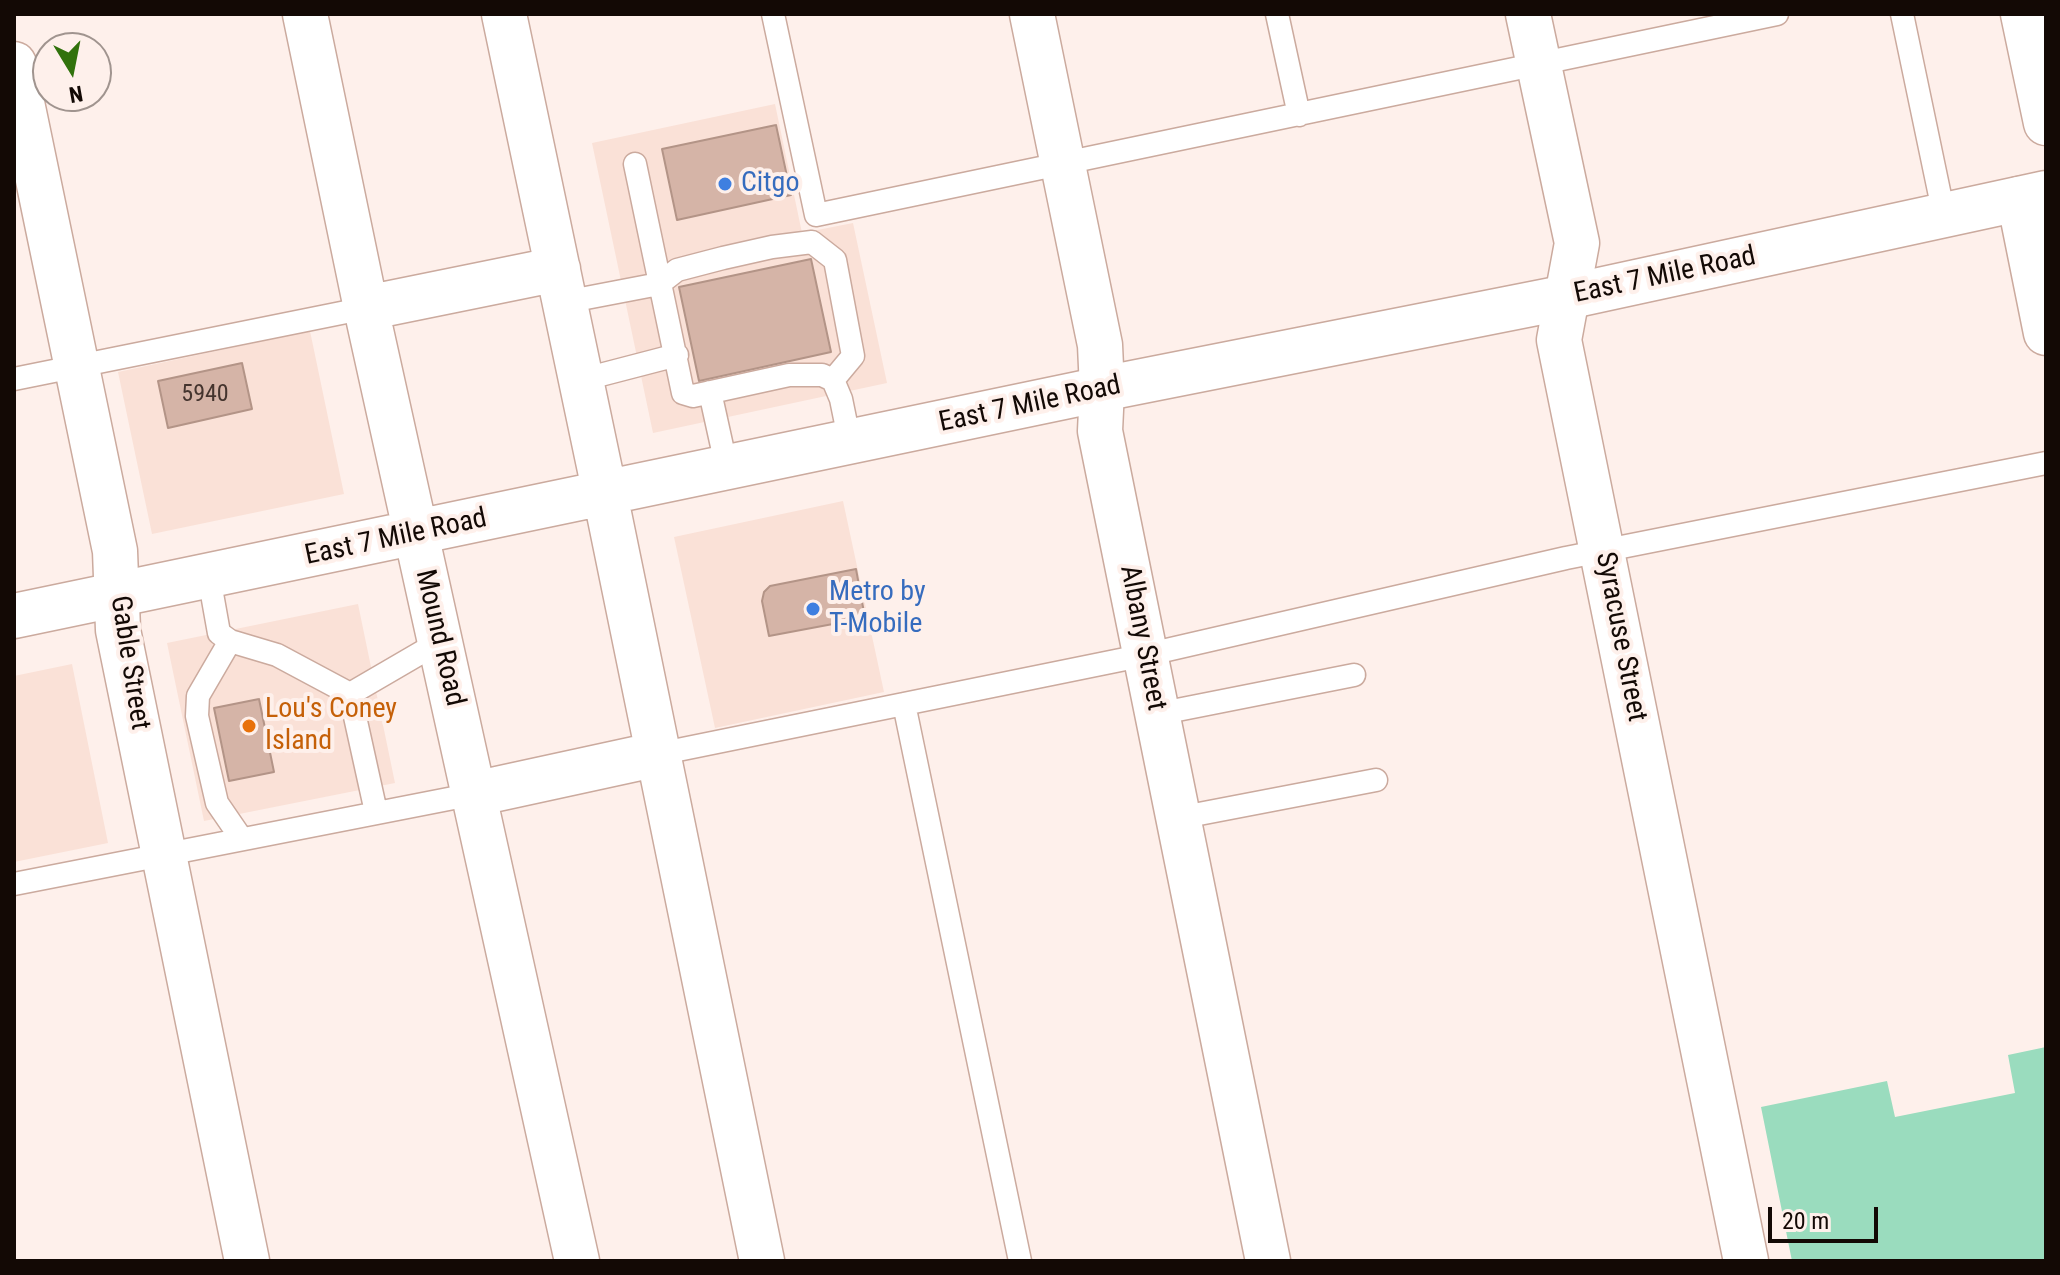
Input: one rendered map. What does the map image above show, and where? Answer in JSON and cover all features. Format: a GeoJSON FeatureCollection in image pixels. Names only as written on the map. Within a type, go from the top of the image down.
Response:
{"type":"FeatureCollection","features":[{"type":"Feature","properties":{"kind":"street","name":"Mound Road"},"geometry":{"type":"LineString","coordinates":[[305,14],[415,534],[577,1261]]}},
{"type":"Feature","properties":{"kind":"street"},"geometry":{"type":"LineString","coordinates":[[504,14],[762,1261]]}},
{"type":"Feature","properties":{"kind":"street","name":"Albany Street"},"geometry":{"type":"LineString","coordinates":[[1032,14],[1100,345],[1100,431],[1268,1261]]}},
{"type":"Feature","properties":{"kind":"street","name":"Syracuse Street"},"geometry":{"type":"LineString","coordinates":[[1528,14],[1577,243],[1559,340],[1746,1261]]}},
{"type":"Feature","properties":{"kind":"street"},"geometry":{"type":"LineString","coordinates":[[2023,14],[2046,123]]}},
{"type":"Feature","properties":{"kind":"street","name":"Gable Street"},"geometry":{"type":"LineString","coordinates":[[14,64],[115,551],[118,630],[247,1261]]}},
{"type":"Feature","properties":{"kind":"street"},"geometry":{"type":"LineString","coordinates":[[2032,196],[2046,333]]}},
{"type":"Feature","properties":{"kind":"street","name":"East 7 Mile Road"},"geometry":{"type":"LineString","coordinates":[[14,616],[1102,389],[1567,297],[2032,196]]}},
{"type":"Feature","properties":{"kind":"street"},"geometry":{"type":"LineString","coordinates":[[366,308],[561,286]]}},
{"type":"Feature","properties":{"kind":"street"},"geometry":{"type":"LineString","coordinates":[[474,794],[658,754]]}},
{"type":"Feature","properties":{"kind":"lane"},"geometry":{"type":"LineString","coordinates":[[773,14],[816,215],[1771,15]]}},
{"type":"Feature","properties":{"kind":"lane"},"geometry":{"type":"LineString","coordinates":[[1277,14],[1299,115]]}},
{"type":"Feature","properties":{"kind":"lane"},"geometry":{"type":"LineString","coordinates":[[1902,14],[1944,215]]}},
{"type":"Feature","properties":{"kind":"lane"},"geometry":{"type":"LineString","coordinates":[[635,164],[683,393],[693,396],[752,376],[796,368],[822,375],[833,380],[841,399],[850,443]]}},
{"type":"Feature","properties":{"kind":"lane"},"geometry":{"type":"LineString","coordinates":[[561,286],[659,284],[677,270],[726,267],[774,256],[812,242],[835,260],[853,356],[833,380]]}},
{"type":"Feature","properties":{"kind":"lane"},"geometry":{"type":"LineString","coordinates":[[14,379],[366,308]]}},
{"type":"Feature","properties":{"kind":"lane"},"geometry":{"type":"LineString","coordinates":[[581,380],[677,355]]}},
{"type":"Feature","properties":{"kind":"lane"},"geometry":{"type":"LineString","coordinates":[[710,392],[727,469]]}},
{"type":"Feature","properties":{"kind":"lane"},"geometry":{"type":"LineString","coordinates":[[658,754],[1145,655],[1603,552],[2046,463]]}},
{"type":"Feature","properties":{"kind":"lane"},"geometry":{"type":"LineString","coordinates":[[209,577],[219,633],[230,641],[277,655],[350,694],[376,812]]}},
{"type":"Feature","properties":{"kind":"lane"},"geometry":{"type":"LineString","coordinates":[[230,641],[198,696],[197,716],[217,803],[241,838]]}},
{"type":"Feature","properties":{"kind":"lane"},"geometry":{"type":"LineString","coordinates":[[350,694],[441,641]]}},
{"type":"Feature","properties":{"kind":"lane"},"geometry":{"type":"LineString","coordinates":[[1157,714],[1354,675]]}},
{"type":"Feature","properties":{"kind":"lane"},"geometry":{"type":"LineString","coordinates":[[904,704],[1020,1261]]}},
{"type":"Feature","properties":{"kind":"lane"},"geometry":{"type":"LineString","coordinates":[[1178,818],[1376,780]]}},
{"type":"Feature","properties":{"kind":"lane"},"geometry":{"type":"LineString","coordinates":[[14,884],[474,794]]}},
{"type":"Feature","properties":{"kind":"shaded area"},"geometry":{"type":"Polygon","coordinates":[[[775,104],[802,233],[853,223],[887,383],[653,433],[592,143],[775,104]]]}},
{"type":"Feature","properties":{"kind":"shaded area"},"geometry":{"type":"Polygon","coordinates":[[[310,331],[344,494],[152,534],[118,372],[310,331]]]}},
{"type":"Feature","properties":{"kind":"shaded area"},"geometry":{"type":"Polygon","coordinates":[[[843,501],[884,692],[715,728],[674,537],[843,501]]]}},
{"type":"Feature","properties":{"kind":"shaded area"},"geometry":{"type":"Polygon","coordinates":[[[358,604],[395,783],[204,821],[167,643],[358,604]]]}},
{"type":"Feature","properties":{"kind":"shaded area"},"geometry":{"type":"Polygon","coordinates":[[[72,664],[108,843],[14,862],[14,676],[72,664]]]}},
{"type":"Feature","properties":{"kind":"green space"},"geometry":{"type":"Polygon","coordinates":[[[2046,1047],[2046,1261],[1792,1261],[1761,1107],[1887,1081],[1895,1117],[2015,1093],[2008,1055],[2046,1047]]]}},
{"type":"Feature","properties":{"kind":"building"},"geometry":{"type":"Polygon","coordinates":[[[776,125],[791,195],[677,220],[662,149],[776,125]]]}},
{"type":"Feature","properties":{"kind":"building"},"geometry":{"type":"Polygon","coordinates":[[[811,259],[831,352],[699,381],[679,287],[811,259]]]}},
{"type":"Feature","properties":{"kind":"building"},"geometry":{"type":"Polygon","coordinates":[[[242,363],[252,409],[168,428],[158,381],[242,363]]]}},
{"type":"Feature","properties":{"kind":"building","name":"Metro by T-Mobile"},"geometry":{"type":"Polygon","coordinates":[[[856,569],[865,618],[769,636],[762,601],[764,592],[770,586],[856,569]]]}},
{"type":"Feature","properties":{"kind":"building"},"geometry":{"type":"Polygon","coordinates":[[[259,699],[274,772],[229,781],[214,708],[259,699]]]}},
{"type":"Feature","properties":{"kind":"place","name":"Citgo"},"geometry":{"type":"Point","coordinates":[725,184]}},
{"type":"Feature","properties":{"kind":"place","name":"Metro by T-Mobile"},"geometry":{"type":"Point","coordinates":[813,609]}},
{"type":"Feature","properties":{"kind":"place","name":"Lou's Coney Island"},"geometry":{"type":"Point","coordinates":[249,726]}}]}
